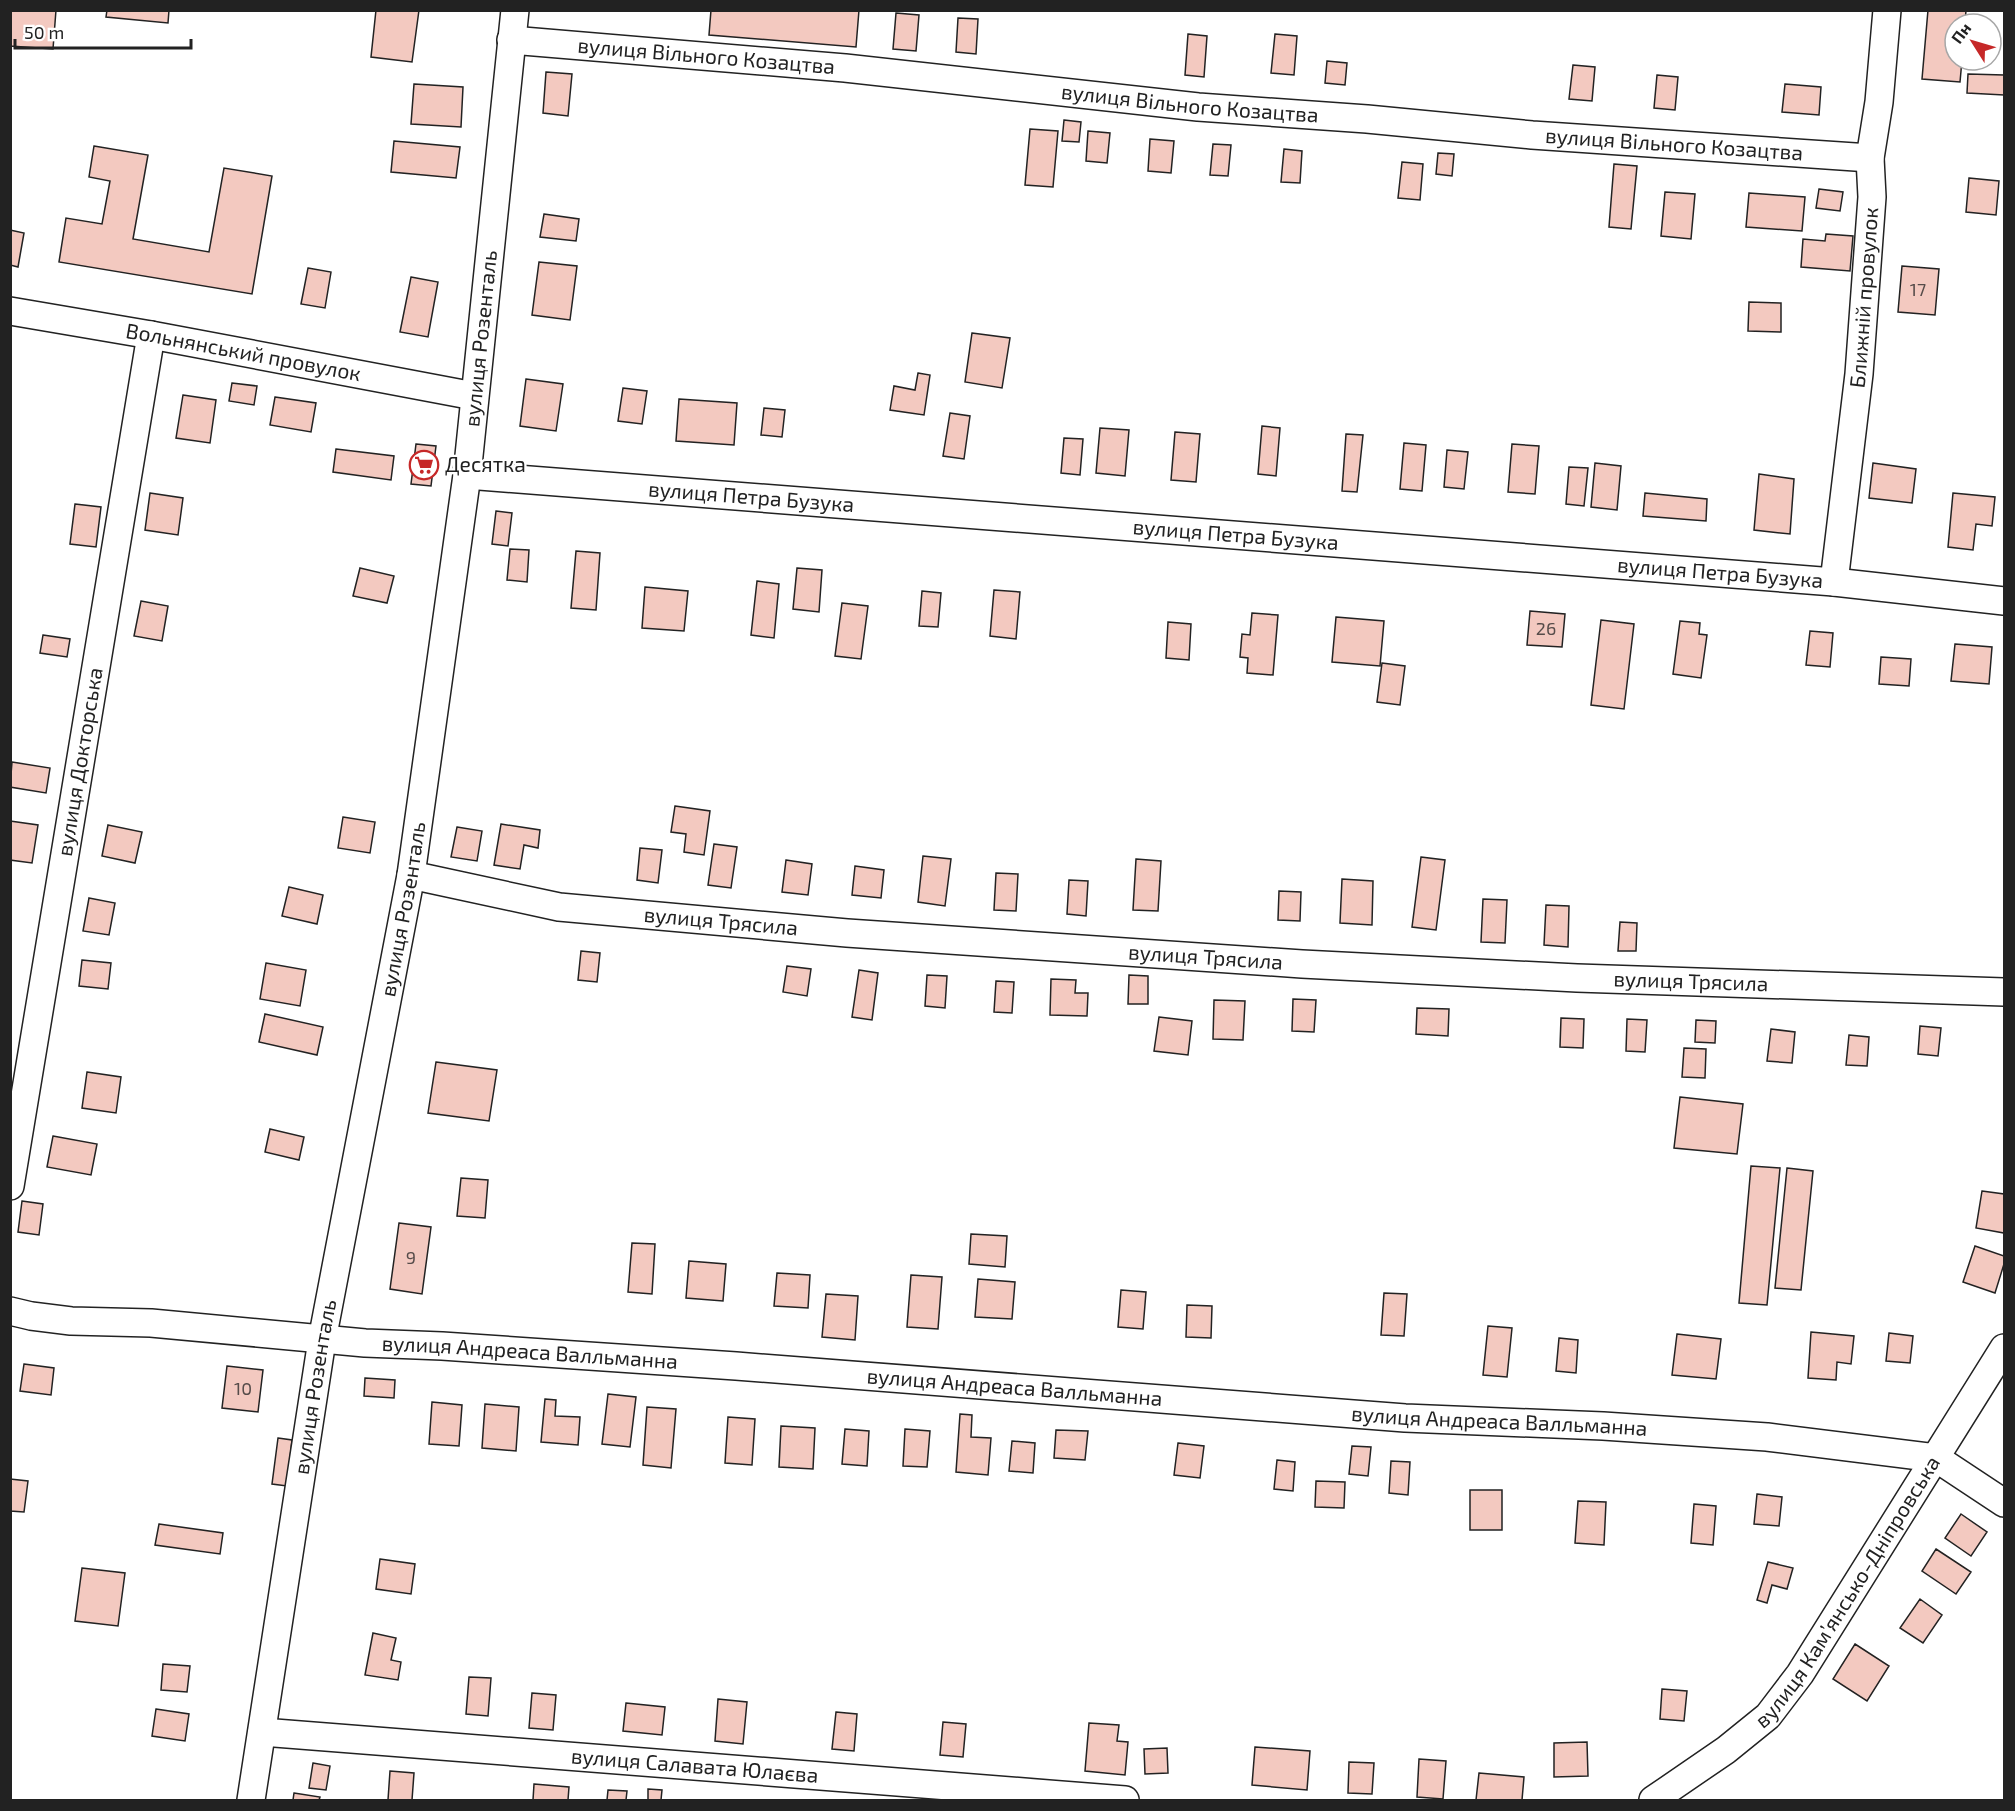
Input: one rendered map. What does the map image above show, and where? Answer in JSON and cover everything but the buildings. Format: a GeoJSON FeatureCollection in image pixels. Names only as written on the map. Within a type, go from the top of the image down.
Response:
{"type":"FeatureCollection","features":[{"type":"Feature","properties":{"kind":"street","name":"вулиця Розенталь"},"geometry":{"type":"LineString","coordinates":[[251,1800],[322,1340],[411,875],[467,475],[515,10]]}},
{"type":"Feature","properties":{"kind":"street","name":"Ближній провулок"},"geometry":{"type":"LineString","coordinates":[[1834,582],[1859,374],[1872,197],[1870,158],[1887,10]]}},
{"type":"Feature","properties":{"kind":"street","name":"вулиця Вільного Козацтва"},"geometry":{"type":"LineString","coordinates":[[512,40],[845,68],[1198,107],[1367,119],[1532,135],[1870,158]]}},
{"type":"Feature","properties":{"kind":"street","name":"Вольнянський провулок"},"geometry":{"type":"LineString","coordinates":[[10,311],[474,396]]}},
{"type":"Feature","properties":{"kind":"street","name":"вулиця Докторська"},"geometry":{"type":"LineString","coordinates":[[10,1186],[151,335]]}},
{"type":"Feature","properties":{"kind":"street","name":"вулиця Петра Бузука"},"geometry":{"type":"LineString","coordinates":[[467,475],[1834,582],[2004,601]]}},
{"type":"Feature","properties":{"kind":"street","name":"вулиця Трясила"},"geometry":{"type":"LineString","coordinates":[[411,875],[559,907],[848,933],[1302,964],[1470,973],[2004,992]]}},
{"type":"Feature","properties":{"kind":"street","name":"вулиця Андреаса Валльманна"},"geometry":{"type":"LineString","coordinates":[[10,1311],[71,1321],[151,1323],[322,1340],[736,1366],[1405,1418],[1603,1426],[1767,1437],[1936,1458],[2004,1503]]}},
{"type":"Feature","properties":{"kind":"street","name":"вулиця Кам’янсько-Дніпровська"},"geometry":{"type":"LineString","coordinates":[[1653,1800],[1726,1750],[1768,1716],[1800,1674],[2004,1348]]}},
{"type":"Feature","properties":{"kind":"street","name":"вулиця Салавата Юлаєва"},"geometry":{"type":"LineString","coordinates":[[262,1732],[1125,1800]]}},
{"type":"Feature","properties":{"kind":"place","name":"Десятка"},"geometry":{"type":"Point","coordinates":[424,465]}}]}
